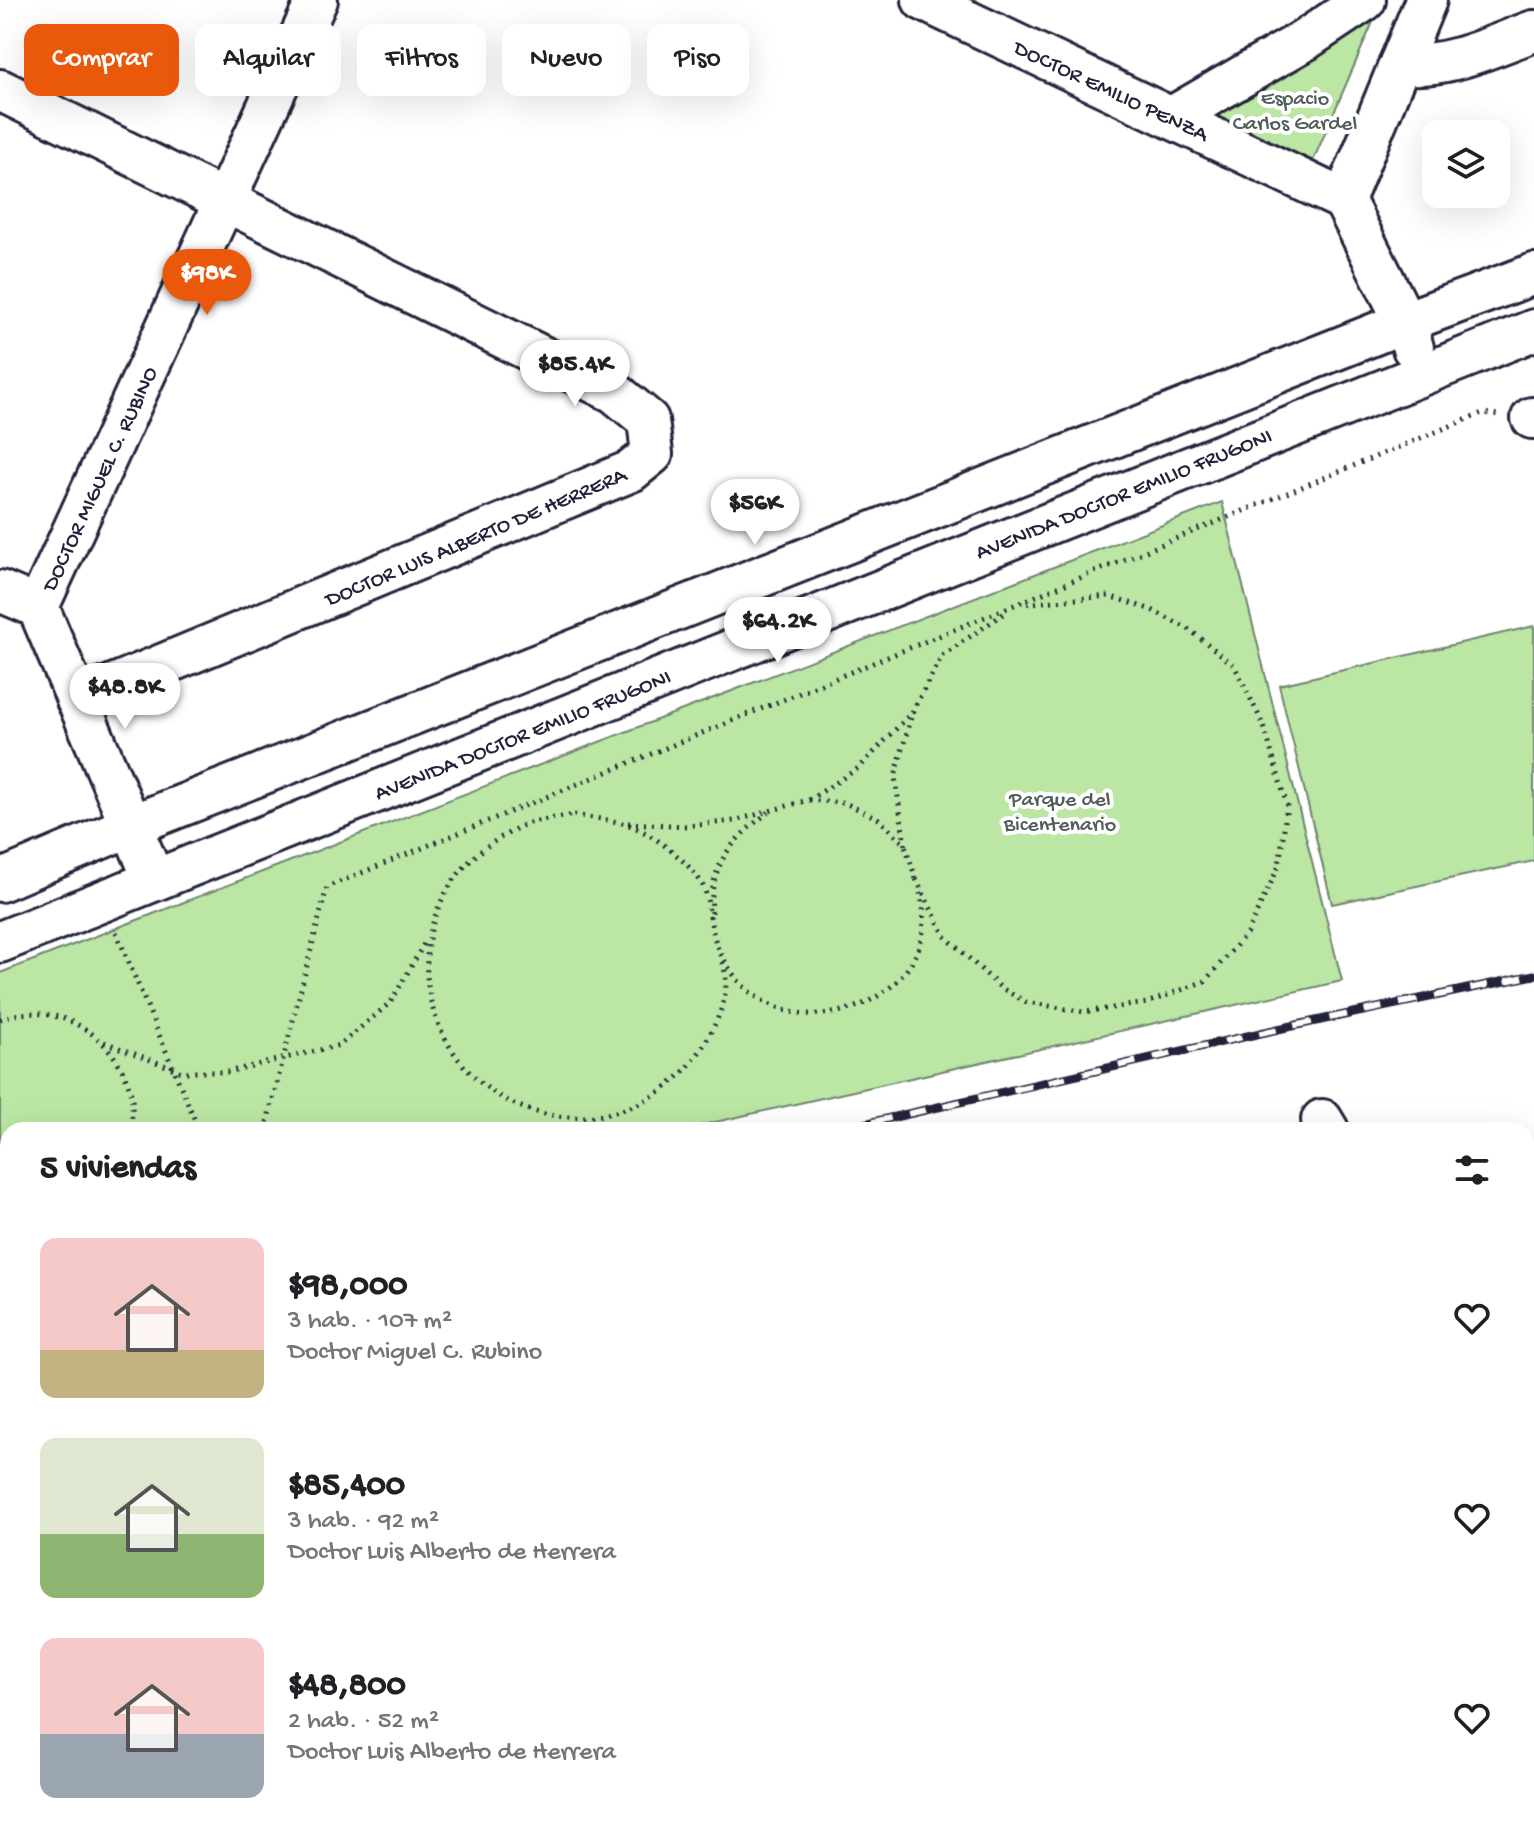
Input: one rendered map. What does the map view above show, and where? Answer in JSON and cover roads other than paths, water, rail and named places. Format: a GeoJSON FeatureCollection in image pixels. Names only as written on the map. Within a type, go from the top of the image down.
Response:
{"type":"FeatureCollection","features":[{"type":"Feature","properties":{"kind":"street","name":"DOCTOR MIGUEL C. RUBINO"},"geometry":{"type":"LineString","coordinates":[[38,607],[317,0]]}},
{"type":"Feature","properties":{"kind":"street","name":"DOCTOR EMILIO PENZA"},"geometry":{"type":"LineString","coordinates":[[923,0],[1344,200]]}},
{"type":"Feature","properties":{"kind":"street"},"geometry":{"type":"LineString","coordinates":[[1172,117],[1305,40],[1365,0]]}},
{"type":"Feature","properties":{"kind":"street"},"geometry":{"type":"LineString","coordinates":[[1421,372],[1405,322],[1344,200],[1426,0]]}},
{"type":"Feature","properties":{"kind":"street"},"geometry":{"type":"LineString","coordinates":[[1400,63],[1416,66],[1452,61],[1534,31]]}},
{"type":"Feature","properties":{"kind":"street","name":"DOCTOR LUIS ALBERTO DE HERRERA"},"geometry":{"type":"LineString","coordinates":[[0,90],[614,392],[648,420],[652,454],[631,471],[77,700]]}},
{"type":"Feature","properties":{"kind":"street"},"geometry":{"type":"LineString","coordinates":[[0,881],[130,826],[1405,322],[1534,274]]}},
{"type":"Feature","properties":{"kind":"street","name":"AVENIDA DOCTOR EMILIO FRUGONI"},"geometry":{"type":"LineString","coordinates":[[0,942],[1421,372],[1534,330]]}},
{"type":"Feature","properties":{"kind":"street"},"geometry":{"type":"LineString","coordinates":[[0,591],[38,607],[154,880]]}},
{"type":"Feature","properties":{"kind":"railway"},"geometry":{"type":"LineString","coordinates":[[873,1122],[1278,1029],[1534,975]]}},
{"type":"Feature","properties":{"kind":"park label","name":"Espacio Carlos Gardel"},"geometry":{"type":"Point","coordinates":[1295,108]}},
{"type":"Feature","properties":{"kind":"park label","name":"Parque del Bicentenario"},"geometry":{"type":"Point","coordinates":[1060,810]}}]}
